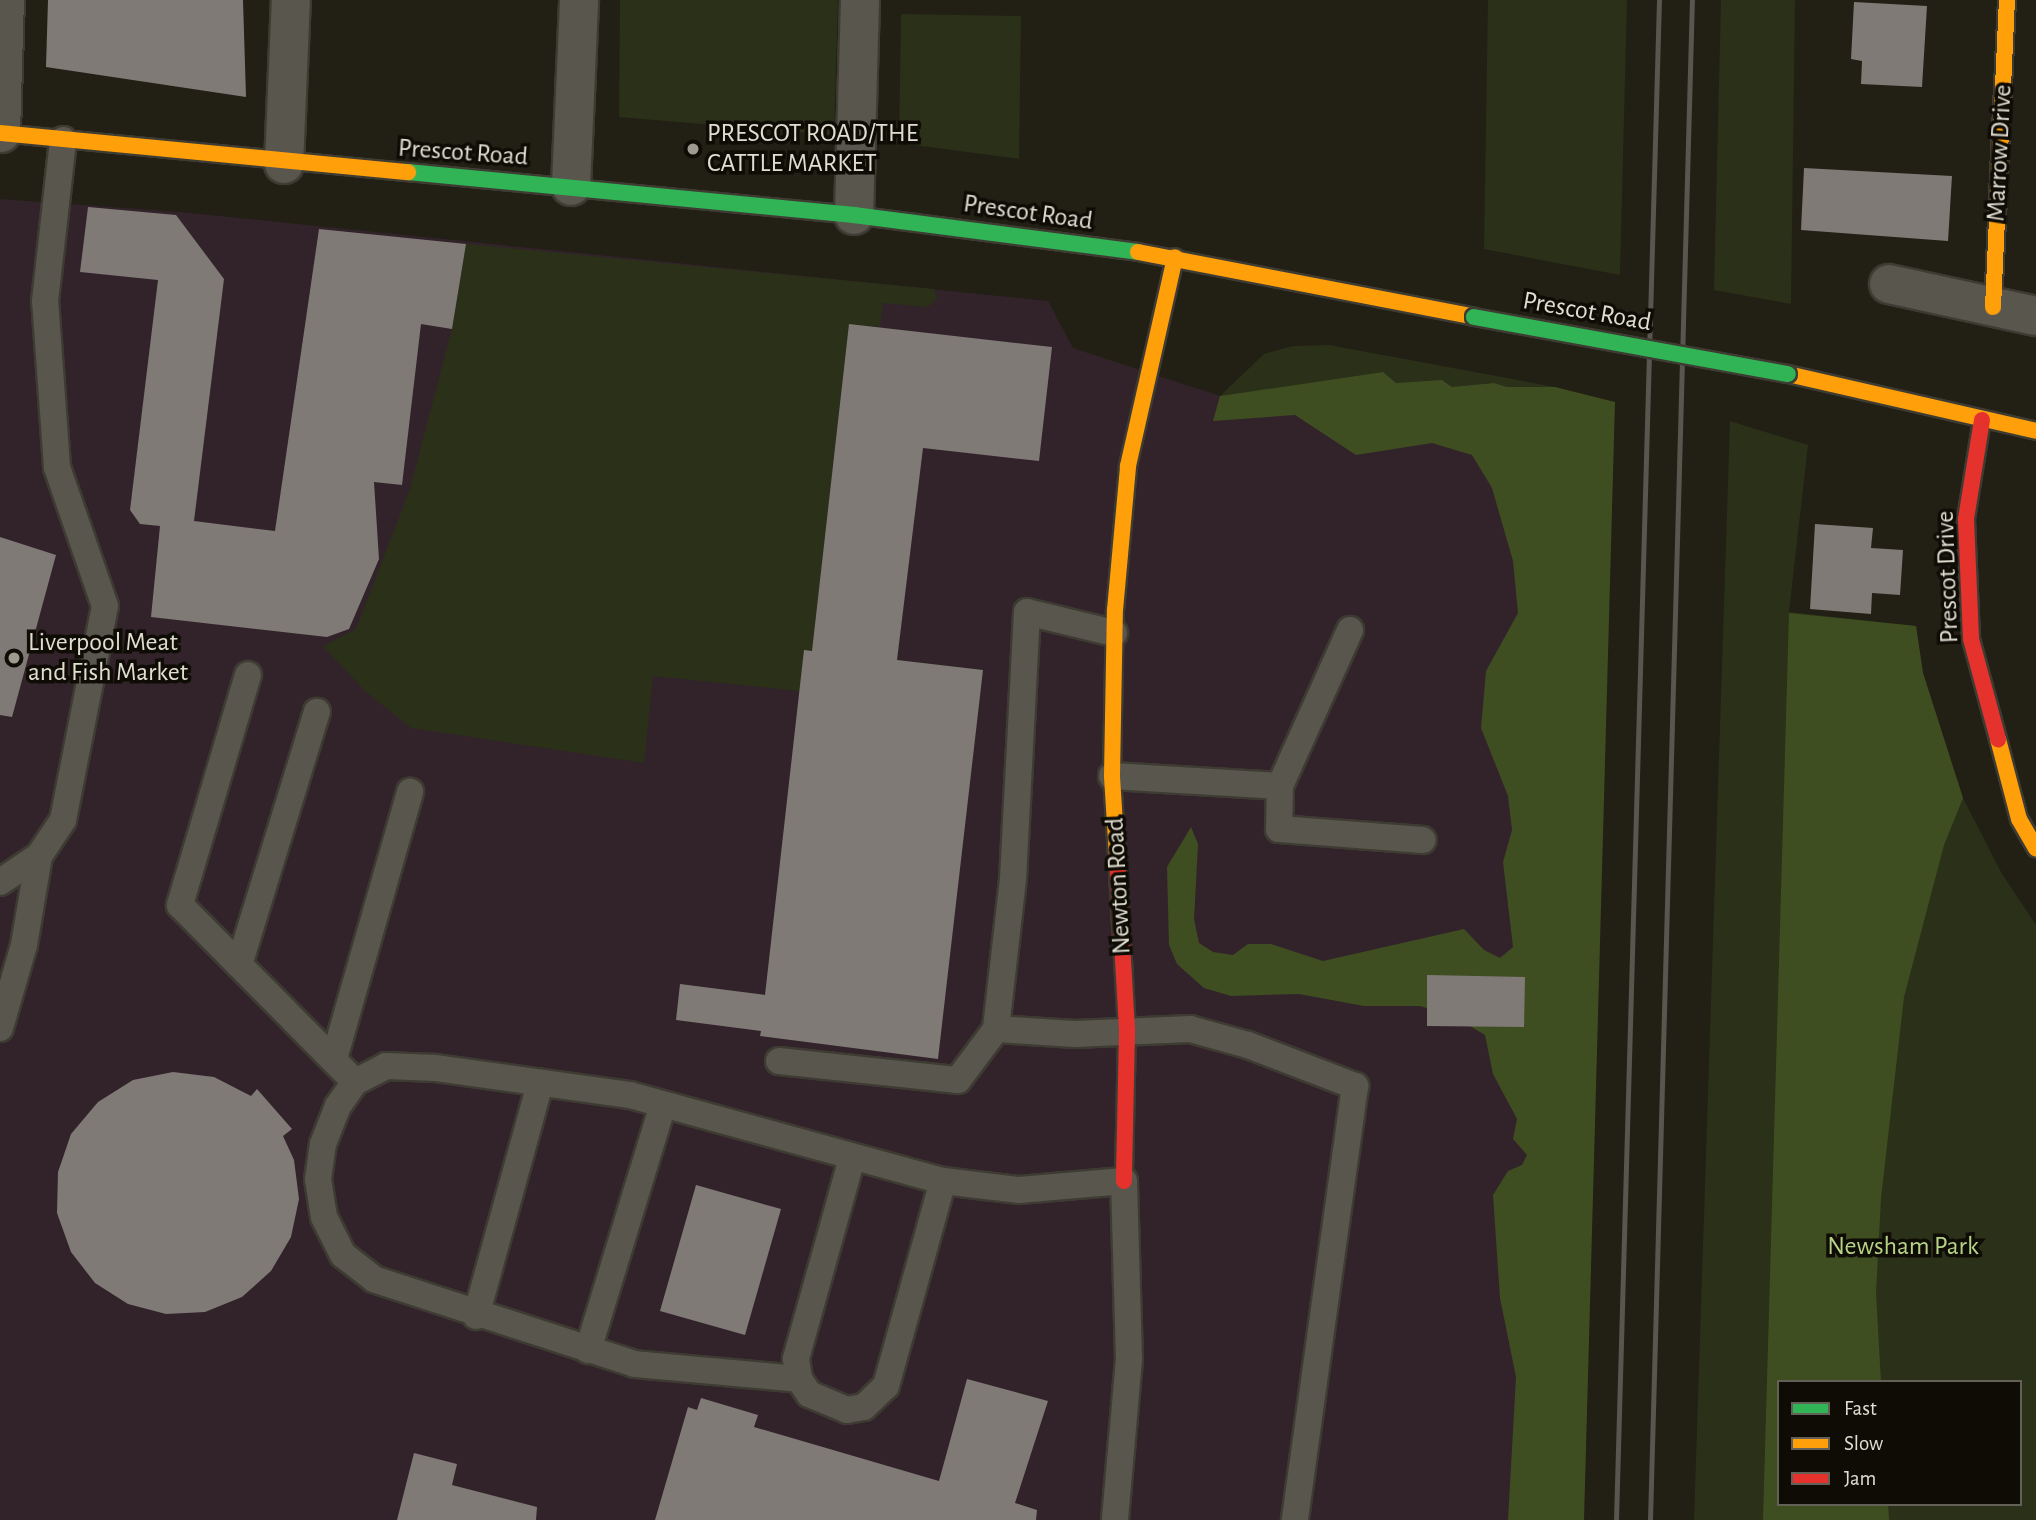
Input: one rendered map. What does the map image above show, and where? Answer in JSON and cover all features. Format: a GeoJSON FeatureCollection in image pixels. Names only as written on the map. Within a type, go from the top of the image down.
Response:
{"type":"FeatureCollection","features":[{"type":"Feature","properties":{"kind":"main road","name":"Marrow Drive"},"geometry":{"type":"LineString","coordinates":[[1993,307],[2007,0]]}},
{"type":"Feature","properties":{"kind":"main road","name":"Prescot Road"},"geometry":{"type":"LineString","coordinates":[[0,133],[284,164],[571,186],[854,215],[1175,257],[1474,317],[1788,374],[1982,421],[2036,431]]}},
{"type":"Feature","properties":{"kind":"main road","name":"Newton Road"},"geometry":{"type":"LineString","coordinates":[[1124,1181],[1128,1032],[1112,776],[1114,633],[1128,466],[1175,257]]}},
{"type":"Feature","properties":{"kind":"main road","name":"Prescot Drive"},"geometry":{"type":"LineString","coordinates":[[1982,421],[1966,519],[1971,639],[2020,819],[2036,848]]}},
{"type":"Feature","properties":{"kind":"street"},"geometry":{"type":"LineString","coordinates":[[0,133],[5,0]]}},
{"type":"Feature","properties":{"kind":"street"},"geometry":{"type":"LineString","coordinates":[[284,164],[291,0]]}},
{"type":"Feature","properties":{"kind":"street"},"geometry":{"type":"LineString","coordinates":[[571,186],[579,0]]}},
{"type":"Feature","properties":{"kind":"street"},"geometry":{"type":"LineString","coordinates":[[854,215],[860,0]]}},
{"type":"Feature","properties":{"kind":"street"},"geometry":{"type":"LineString","coordinates":[[1889,284],[2036,316]]}},
{"type":"Feature","properties":{"kind":"lane"},"geometry":{"type":"LineString","coordinates":[[0,882],[39,856],[63,820],[105,606],[57,467],[45,301],[63,140]]}},
{"type":"Feature","properties":{"kind":"lane"},"geometry":{"type":"LineString","coordinates":[[779,1061],[958,1080],[996,1029],[1013,879],[1027,612],[1114,633]]}},
{"type":"Feature","properties":{"kind":"lane"},"geometry":{"type":"LineString","coordinates":[[1350,631],[1280,786],[1279,829],[1423,840]]}},
{"type":"Feature","properties":{"kind":"lane"},"geometry":{"type":"LineString","coordinates":[[248,675],[180,905],[355,1082]]}},
{"type":"Feature","properties":{"kind":"lane"},"geometry":{"type":"LineString","coordinates":[[239,965],[317,712]]}},
{"type":"Feature","properties":{"kind":"lane"},"geometry":{"type":"LineString","coordinates":[[1112,776],[1280,786]]}},
{"type":"Feature","properties":{"kind":"lane"},"geometry":{"type":"LineString","coordinates":[[334,1059],[410,792]]}},
{"type":"Feature","properties":{"kind":"lane"},"geometry":{"type":"LineString","coordinates":[[0,1028],[24,945],[39,856]]}},
{"type":"Feature","properties":{"kind":"lane"},"geometry":{"type":"LineString","coordinates":[[996,1029],[1128,1032],[1190,1029],[1248,1045],[1355,1086],[1296,1520]]}},
{"type":"Feature","properties":{"kind":"lane"},"geometry":{"type":"LineString","coordinates":[[799,1379],[635,1364],[477,1316],[374,1279],[343,1255],[324,1217],[318,1179],[323,1144],[338,1106],[355,1082],[386,1066],[630,1095],[943,1181],[1018,1190],[1124,1181]]}},
{"type":"Feature","properties":{"kind":"lane"},"geometry":{"type":"LineString","coordinates":[[477,1316],[540,1083]]}},
{"type":"Feature","properties":{"kind":"lane"},"geometry":{"type":"LineString","coordinates":[[587,1350],[663,1105]]}},
{"type":"Feature","properties":{"kind":"lane"},"geometry":{"type":"LineString","coordinates":[[852,1158],[801,1329],[799,1379],[809,1394],[847,1410],[878,1399],[886,1386],[943,1181]]}},
{"type":"Feature","properties":{"kind":"lane","name":"Newton Road"},"geometry":{"type":"LineString","coordinates":[[1115,1520],[1129,1359],[1124,1181]]}},
{"type":"Feature","properties":{"kind":"shaded area"},"geometry":{"type":"Polygon","coordinates":[[[0,199],[180,212],[1048,301],[1073,348],[1220,396],[1383,372],[1507,387],[1555,387],[1539,1520],[0,1520],[0,199]]]}},
{"type":"Feature","properties":{"kind":"green space"},"geometry":{"type":"Polygon","coordinates":[[[620,0],[838,0],[834,135],[619,117],[620,0]]]}},
{"type":"Feature","properties":{"kind":"green space"},"geometry":{"type":"Polygon","coordinates":[[[1488,0],[1627,0],[1620,275],[1484,249],[1488,0]]]}},
{"type":"Feature","properties":{"kind":"green space"},"geometry":{"type":"Polygon","coordinates":[[[1721,0],[1795,0],[1791,304],[1714,290],[1721,0]]]}},
{"type":"Feature","properties":{"kind":"green space"},"geometry":{"type":"Polygon","coordinates":[[[901,14],[1021,16],[1019,159],[899,143],[901,14]]]}},
{"type":"Feature","properties":{"kind":"green space"},"geometry":{"type":"Polygon","coordinates":[[[466,244],[934,289],[937,298],[928,307],[883,303],[880,327],[849,324],[812,651],[800,691],[653,676],[644,763],[411,728],[365,691],[323,646],[356,629],[410,489],[452,329],[466,244]]]}},
{"type":"Feature","properties":{"kind":"green space"},"geometry":{"type":"Polygon","coordinates":[[[1329,345],[1555,387],[1507,387],[1494,383],[1452,387],[1442,380],[1396,383],[1383,372],[1220,396],[1264,354],[1293,346],[1329,345]]]}},
{"type":"Feature","properties":{"kind":"green space"},"geometry":{"type":"Polygon","coordinates":[[[1383,372],[1396,383],[1442,380],[1452,387],[1494,383],[1507,387],[1555,387],[1615,402],[1584,1520],[1508,1520],[1516,1377],[1500,1298],[1493,1195],[1508,1171],[1522,1165],[1527,1155],[1513,1139],[1517,1119],[1493,1074],[1485,1035],[1453,1016],[1420,1006],[1364,1006],[1299,994],[1231,996],[1204,988],[1177,964],[1169,945],[1167,867],[1191,827],[1198,844],[1194,919],[1199,943],[1213,952],[1233,955],[1248,944],[1271,944],[1323,961],[1464,929],[1484,950],[1500,958],[1513,947],[1503,862],[1512,830],[1508,796],[1481,728],[1486,671],[1518,613],[1513,561],[1492,488],[1472,455],[1432,443],[1356,455],[1295,415],[1213,421],[1220,396],[1383,372]]]}},
{"type":"Feature","properties":{"kind":"green space","name":"Newsham Park"},"geometry":{"type":"Polygon","coordinates":[[[1730,421],[1808,445],[1789,612],[1916,626],[1923,673],[1963,798],[2002,874],[2036,925],[2036,1520],[1694,1520],[1730,421]]]}},
{"type":"Feature","properties":{"kind":"green space"},"geometry":{"type":"Polygon","coordinates":[[[1789,613],[1916,626],[1923,673],[1963,798],[1944,845],[1904,997],[1881,1198],[1876,1293],[1881,1380],[1777,1380],[1777,1506],[1888,1506],[1889,1520],[1763,1520],[1789,613]]]}},
{"type":"Feature","properties":{"kind":"building"},"geometry":{"type":"Polygon","coordinates":[[[48,0],[243,0],[246,97],[46,67],[48,0]]]}},
{"type":"Feature","properties":{"kind":"building"},"geometry":{"type":"Polygon","coordinates":[[[1854,2],[1927,6],[1922,87],[1861,84],[1862,61],[1851,59],[1854,2]]]}},
{"type":"Feature","properties":{"kind":"building"},"geometry":{"type":"Polygon","coordinates":[[[1804,168],[1952,176],[1948,241],[1801,230],[1804,168]]]}},
{"type":"Feature","properties":{"kind":"building"},"geometry":{"type":"Polygon","coordinates":[[[88,207],[176,215],[224,279],[194,521],[275,531],[319,229],[466,244],[452,329],[421,324],[402,485],[374,482],[379,559],[349,629],[327,637],[151,617],[160,526],[140,524],[130,510],[158,280],[80,272],[88,207]]]}},
{"type":"Feature","properties":{"kind":"building"},"geometry":{"type":"Polygon","coordinates":[[[849,324],[1052,347],[1039,461],[923,448],[897,660],[983,670],[938,1059],[760,1036],[761,1031],[676,1020],[680,984],[765,995],[804,650],[812,651],[849,324]]]}},
{"type":"Feature","properties":{"kind":"building"},"geometry":{"type":"Polygon","coordinates":[[[1815,524],[1873,528],[1871,548],[1903,550],[1900,595],[1872,593],[1871,614],[1810,609],[1815,524]]]}},
{"type":"Feature","properties":{"kind":"building","name":"Liverpool Meat and Fish Market"},"geometry":{"type":"Polygon","coordinates":[[[0,537],[56,555],[12,717],[0,715],[0,537]]]}},
{"type":"Feature","properties":{"kind":"building"},"geometry":{"type":"Polygon","coordinates":[[[1427,975],[1525,977],[1524,1027],[1427,1026],[1427,975]]]}},
{"type":"Feature","properties":{"kind":"building"},"geometry":{"type":"Polygon","coordinates":[[[173,1072],[214,1077],[251,1096],[257,1089],[292,1129],[283,1136],[294,1160],[299,1199],[291,1237],[271,1271],[242,1297],[205,1312],[166,1314],[128,1304],[95,1283],[71,1252],[57,1213],[58,1172],[71,1134],[98,1102],[133,1080],[173,1072]]]}},
{"type":"Feature","properties":{"kind":"building"},"geometry":{"type":"Polygon","coordinates":[[[696,1185],[781,1209],[745,1335],[660,1311],[696,1185]]]}},
{"type":"Feature","properties":{"kind":"building"},"geometry":{"type":"Polygon","coordinates":[[[967,1379],[1048,1401],[1015,1503],[1037,1510],[1036,1520],[655,1520],[688,1407],[697,1410],[701,1398],[758,1415],[754,1427],[939,1481],[967,1379]]]}},
{"type":"Feature","properties":{"kind":"building"},"geometry":{"type":"Polygon","coordinates":[[[414,1453],[457,1464],[452,1485],[537,1507],[536,1520],[397,1520],[414,1453]]]}},
{"type":"Feature","properties":{"kind":"railway"},"geometry":{"type":"LineString","coordinates":[[1616,1520],[1659,0]]}},
{"type":"Feature","properties":{"kind":"railway"},"geometry":{"type":"LineString","coordinates":[[1650,1520],[1692,0]]}},
{"type":"Feature","properties":{"kind":"traffic: fast"},"geometry":{"type":"LineString","coordinates":[[408,172],[854,215],[1138,252]]}},
{"type":"Feature","properties":{"kind":"traffic: fast"},"geometry":{"type":"LineString","coordinates":[[1474,317],[1788,374]]}},
{"type":"Feature","properties":{"kind":"traffic: slow"},"geometry":{"type":"LineString","coordinates":[[1993,307],[2007,0]]}},
{"type":"Feature","properties":{"kind":"traffic: slow"},"geometry":{"type":"LineString","coordinates":[[0,133],[408,172]]}},
{"type":"Feature","properties":{"kind":"traffic: slow"},"geometry":{"type":"LineString","coordinates":[[1138,252],[1474,317]]}},
{"type":"Feature","properties":{"kind":"traffic: slow"},"geometry":{"type":"LineString","coordinates":[[1117,856],[1112,776],[1115,610],[1128,466],[1175,257]]}},
{"type":"Feature","properties":{"kind":"traffic: slow"},"geometry":{"type":"LineString","coordinates":[[1788,374],[2036,431]]}},
{"type":"Feature","properties":{"kind":"traffic: slow"},"geometry":{"type":"LineString","coordinates":[[1998,739],[2019,819],[2036,848]]}},
{"type":"Feature","properties":{"kind":"traffic: jam"},"geometry":{"type":"LineString","coordinates":[[1982,420],[1966,519],[1971,639],[1998,739]]}},
{"type":"Feature","properties":{"kind":"traffic: jam"},"geometry":{"type":"LineString","coordinates":[[1117,856],[1127,1032],[1124,1181]]}},
{"type":"Feature","properties":{"kind":"place","name":"PRESCOT ROAD/THE CATTLE MARKET"},"geometry":{"type":"Point","coordinates":[693,149]}},
{"type":"Feature","properties":{"kind":"place","name":"Liverpool Meat and Fish Market"},"geometry":{"type":"Point","coordinates":[14,658]}}]}
